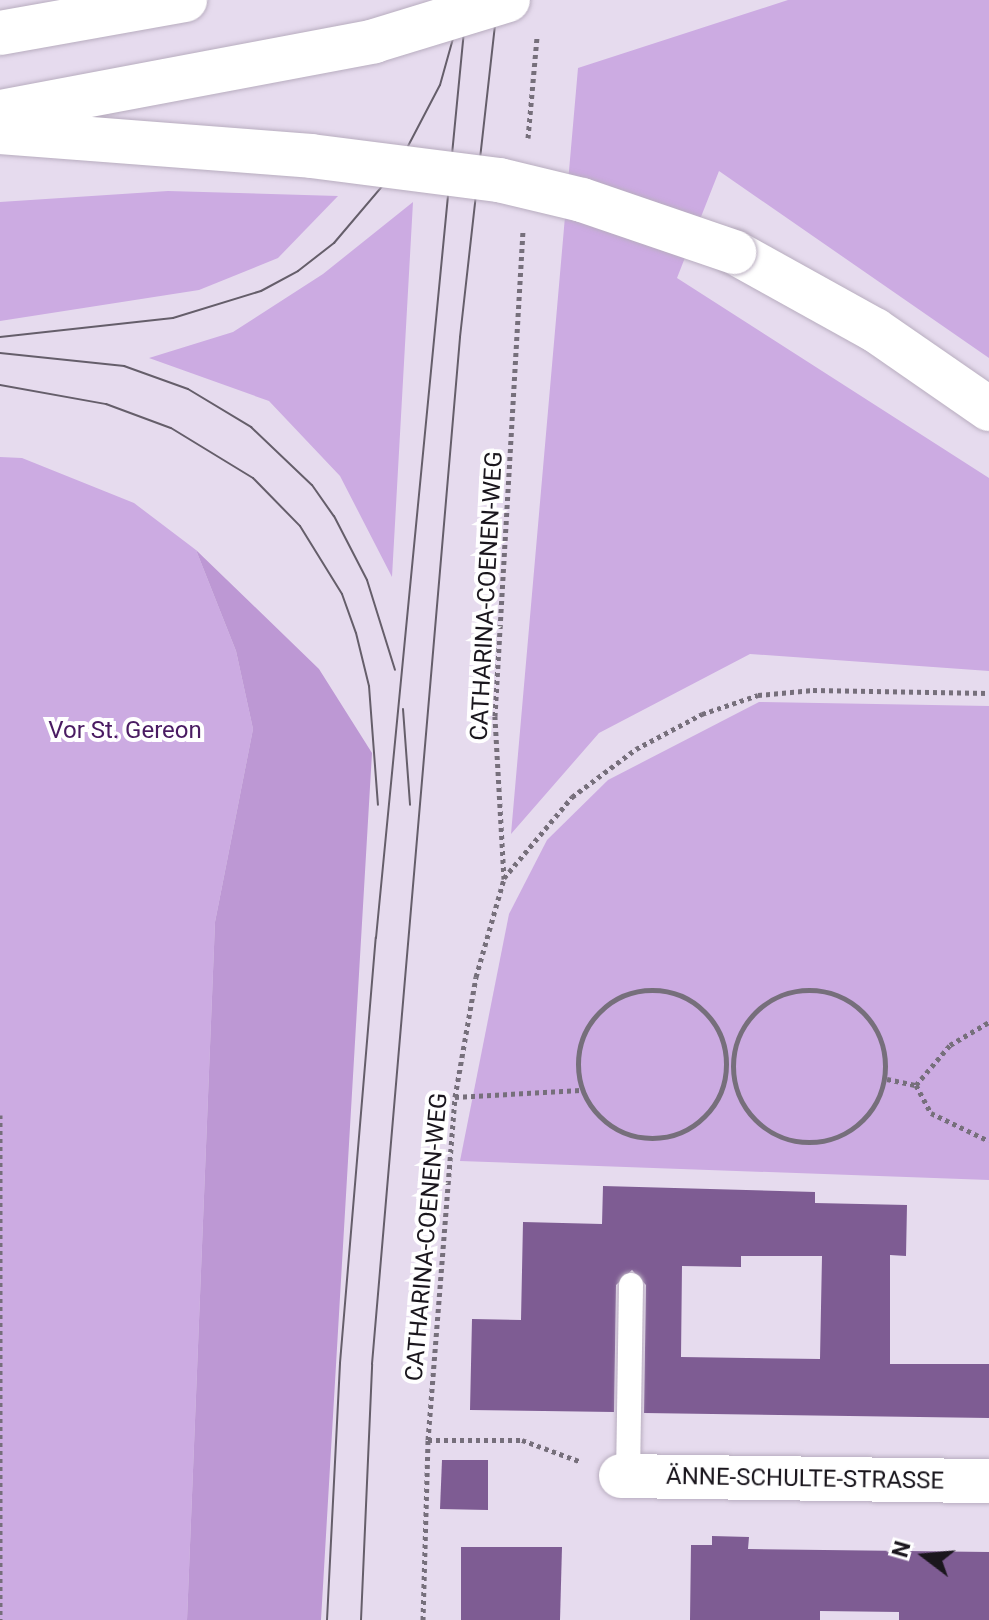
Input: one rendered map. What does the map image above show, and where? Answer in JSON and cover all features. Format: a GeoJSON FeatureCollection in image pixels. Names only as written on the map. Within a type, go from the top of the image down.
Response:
{"type":"FeatureCollection","features":[{"type":"Feature","properties":{"kind":"main road"},"geometry":{"type":"LineString","coordinates":[[0,33],[185,0]]}},
{"type":"Feature","properties":{"kind":"main road"},"geometry":{"type":"LineString","coordinates":[[0,112],[523,14]]}},
{"type":"Feature","properties":{"kind":"main road"},"geometry":{"type":"LineString","coordinates":[[0,132],[311,156],[499,180],[582,200],[734,252],[875,330],[989,409]]}},
{"type":"Feature","properties":{"kind":"main road","name":"ÄNNE-SCHULTE-STRASSE"},"geometry":{"type":"LineString","coordinates":[[624,1476],[989,1481]]}},
{"type":"Feature","properties":{"kind":"lane"},"geometry":{"type":"LineString","coordinates":[[624,1476],[631,1285]]}},
{"type":"Feature","properties":{"kind":"path"},"geometry":{"type":"LineString","coordinates":[[523,14],[527,145]]}},
{"type":"Feature","properties":{"kind":"path","name":"CATHARINA-COENEN-WEG"},"geometry":{"type":"LineString","coordinates":[[423,1620],[428,1440],[455,1097],[476,977],[504,879],[495,716],[523,222]]}},
{"type":"Feature","properties":{"kind":"path"},"geometry":{"type":"LineString","coordinates":[[504,879],[572,797],[636,749],[702,714],[758,695],[813,690],[989,693]]}},
{"type":"Feature","properties":{"kind":"path"},"geometry":{"type":"LineString","coordinates":[[729,1060],[714,1020],[680,994],[637,990],[600,1010],[578,1048],[581,1090],[606,1125],[646,1140],[688,1132],[718,1101],[729,1060],[758,1007],[798,988],[842,995],[875,1023],[887,1079],[875,1108],[842,1137],[798,1143],[758,1125],[734,1088],[729,1060]]}},
{"type":"Feature","properties":{"kind":"path"},"geometry":{"type":"LineString","coordinates":[[916,1085],[950,1045],[989,1022]]}},
{"type":"Feature","properties":{"kind":"path"},"geometry":{"type":"LineString","coordinates":[[887,1079],[916,1085]]}},
{"type":"Feature","properties":{"kind":"path"},"geometry":{"type":"LineString","coordinates":[[916,1085],[931,1113],[989,1141]]}},
{"type":"Feature","properties":{"kind":"path"},"geometry":{"type":"LineString","coordinates":[[455,1097],[581,1090]]}},
{"type":"Feature","properties":{"kind":"path"},"geometry":{"type":"LineString","coordinates":[[0,1115],[0,1620]]}},
{"type":"Feature","properties":{"kind":"path"},"geometry":{"type":"LineString","coordinates":[[428,1440],[522,1440],[624,1476]]}},
{"type":"Feature","properties":{"kind":"green space"},"geometry":{"type":"Polygon","coordinates":[[[788,0],[989,0],[989,358],[719,171],[677,278],[989,478],[989,671],[750,654],[599,733],[511,834],[578,68],[788,0]]]}},
{"type":"Feature","properties":{"kind":"green space"},"geometry":{"type":"Polygon","coordinates":[[[168,191],[338,196],[278,258],[199,290],[0,321],[0,202],[168,191]]]}},
{"type":"Feature","properties":{"kind":"green space"},"geometry":{"type":"Polygon","coordinates":[[[413,202],[392,577],[340,476],[269,401],[149,358],[233,332],[323,274],[413,202]]]}},
{"type":"Feature","properties":{"kind":"green space","name":"Vor St. Gereon"},"geometry":{"type":"Polygon","coordinates":[[[0,457],[22,458],[134,503],[196,550],[236,651],[253,729],[215,922],[187,1620],[0,1620],[0,457]]]}},
{"type":"Feature","properties":{"kind":"green space"},"geometry":{"type":"Polygon","coordinates":[[[759,702],[989,706],[989,1180],[460,1161],[509,914],[547,840],[608,780],[759,702]]]}},
{"type":"Feature","properties":{"kind":"shaded area"},"geometry":{"type":"Polygon","coordinates":[[[196,550],[319,669],[372,753],[321,1620],[187,1620],[215,922],[253,729],[236,651],[196,550]]]}},
{"type":"Feature","properties":{"kind":"building"},"geometry":{"type":"Polygon","coordinates":[[[603,1186],[815,1192],[815,1203],[907,1205],[906,1256],[890,1255],[890,1364],[989,1364],[989,1418],[644,1413],[646,1285],[632,1270],[616,1285],[614,1412],[470,1410],[472,1319],[521,1320],[523,1222],[602,1224],[603,1186]],[[741,1256],[741,1267],[682,1266],[681,1357],[820,1359],[822,1256],[741,1256]]]}},
{"type":"Feature","properties":{"kind":"building"},"geometry":{"type":"Polygon","coordinates":[[[442,1460],[488,1460],[488,1510],[440,1509],[442,1460]]]}},
{"type":"Feature","properties":{"kind":"building"},"geometry":{"type":"Polygon","coordinates":[[[712,1536],[749,1537],[748,1549],[989,1552],[989,1620],[899,1620],[899,1612],[820,1611],[820,1620],[690,1620],[691,1545],[712,1545],[712,1536]]]}},
{"type":"Feature","properties":{"kind":"building"},"geometry":{"type":"Polygon","coordinates":[[[461,1547],[562,1547],[560,1620],[461,1620],[461,1547]]]}},
{"type":"Feature","properties":{"kind":"tram line"},"geometry":{"type":"LineString","coordinates":[[327,1620],[340,1363],[376,938],[467,0]]}},
{"type":"Feature","properties":{"kind":"tram line"},"geometry":{"type":"LineString","coordinates":[[361,1620],[372,1364],[460,337],[498,0]]}},
{"type":"Feature","properties":{"kind":"tram line"},"geometry":{"type":"LineString","coordinates":[[0,337],[173,318],[261,291],[298,271],[334,243],[395,171],[440,85],[454,35]]}},
{"type":"Feature","properties":{"kind":"tram line"},"geometry":{"type":"LineString","coordinates":[[0,353],[124,366],[188,389],[251,427],[312,485],[334,516],[367,580],[395,670]]}},
{"type":"Feature","properties":{"kind":"tram line"},"geometry":{"type":"LineString","coordinates":[[0,385],[106,404],[171,428],[253,478],[300,526],[342,594],[356,633],[369,686],[378,805]]}},
{"type":"Feature","properties":{"kind":"tram line"},"geometry":{"type":"LineString","coordinates":[[403,709],[410,805]]}}]}
